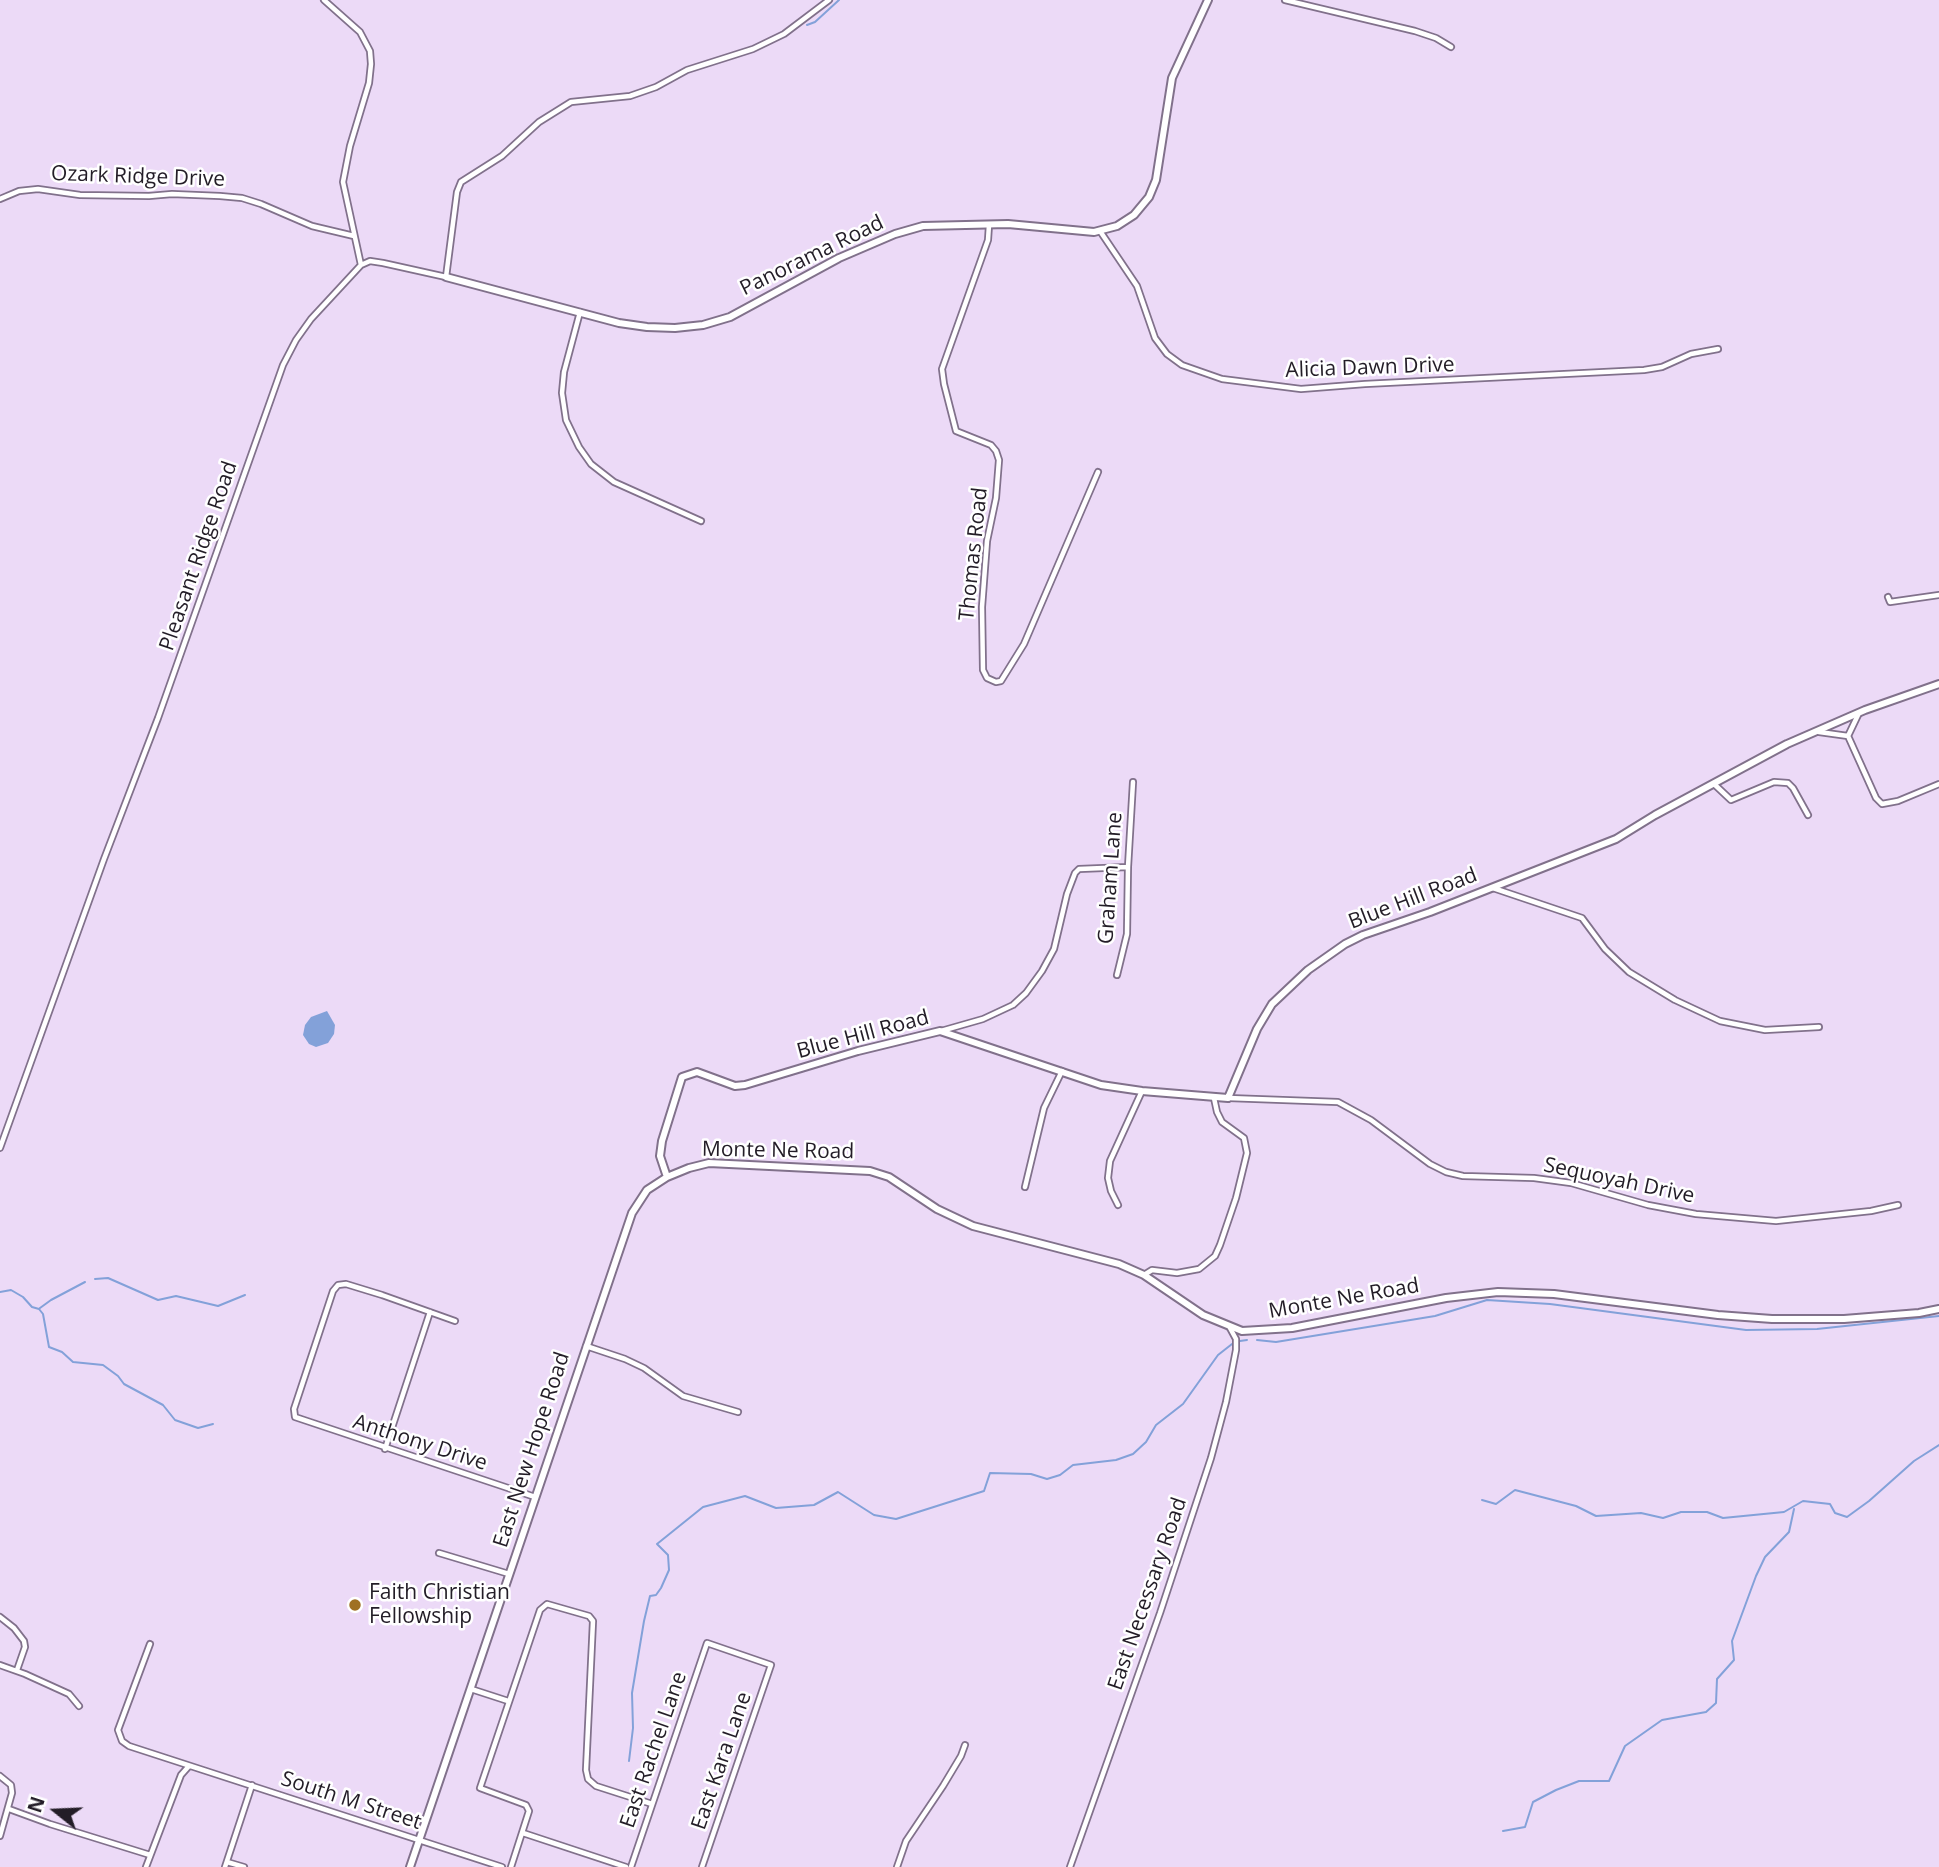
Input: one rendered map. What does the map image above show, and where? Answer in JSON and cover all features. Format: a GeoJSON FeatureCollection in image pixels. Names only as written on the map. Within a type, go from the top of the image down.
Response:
{"type":"FeatureCollection","features":[{"type":"Feature","properties":{"kind":"street"},"geometry":{"type":"LineString","coordinates":[[324,0],[360,32],[370,51],[369,83],[344,173],[344,191],[361,265],[370,261],[383,262],[446,277],[457,192],[461,182],[502,156],[539,122],[571,102],[630,96],[656,87],[687,70],[753,49],[784,34],[829,0]]}},
{"type":"Feature","properties":{"kind":"street"},"geometry":{"type":"LineString","coordinates":[[1100,232],[1117,226],[1134,215],[1149,197],[1159,165],[1172,78],[1208,0]]}},
{"type":"Feature","properties":{"kind":"street"},"geometry":{"type":"LineString","coordinates":[[1285,0],[1415,31],[1436,38],[1451,47]]}},
{"type":"Feature","properties":{"kind":"street","name":"Ozark Ridge Drive"},"geometry":{"type":"LineString","coordinates":[[0,199],[19,191],[38,189],[80,195],[242,198],[312,226],[354,236]]}},
{"type":"Feature","properties":{"kind":"street","name":"Panorama Road"},"geometry":{"type":"LineString","coordinates":[[446,277],[580,313],[647,327],[703,325],[730,317],[839,258],[895,234],[923,226],[989,224],[1100,232]]}},
{"type":"Feature","properties":{"kind":"street","name":"Thomas Road"},"geometry":{"type":"LineString","coordinates":[[989,224],[988,240],[942,369],[956,431],[991,445],[999,460],[996,498],[987,541],[982,607],[983,670],[987,678],[1001,681],[1024,644],[1098,472]]}},
{"type":"Feature","properties":{"kind":"street","name":"Alicia Dawn Drive"},"geometry":{"type":"LineString","coordinates":[[1100,232],[1137,286],[1156,338],[1167,354],[1182,365],[1222,379],[1301,389],[1644,370],[1662,367],[1691,354],[1718,349]]}},
{"type":"Feature","properties":{"kind":"street","name":"Pleasant Ridge Road"},"geometry":{"type":"LineString","coordinates":[[0,1148],[283,365],[311,319],[361,265]]}},
{"type":"Feature","properties":{"kind":"street"},"geometry":{"type":"LineString","coordinates":[[580,313],[564,372],[562,393],[566,420],[579,447],[592,464],[614,482],[701,521]]}},
{"type":"Feature","properties":{"kind":"street"},"geometry":{"type":"LineString","coordinates":[[1888,597],[1890,602],[1896,602],[1939,595]]}},
{"type":"Feature","properties":{"kind":"street","name":"Blue Hill Road"},"geometry":{"type":"LineString","coordinates":[[667,1177],[660,1156],[662,1141],[682,1077],[697,1072],[735,1086],[745,1085],[940,1031],[1101,1085],[1228,1098],[1263,1016],[1272,1004],[1308,970],[1345,944],[1363,934],[1430,912],[1616,839],[1654,815],[1773,750],[1858,713],[1939,684]]}},
{"type":"Feature","properties":{"kind":"street"},"geometry":{"type":"LineString","coordinates":[[1858,713],[1848,736],[1882,804],[1898,802],[1939,784]]}},
{"type":"Feature","properties":{"kind":"street"},"geometry":{"type":"LineString","coordinates":[[1817,732],[1848,736]]}},
{"type":"Feature","properties":{"kind":"street","name":"Graham Lane"},"geometry":{"type":"LineString","coordinates":[[1117,975],[1127,934],[1133,782]]}},
{"type":"Feature","properties":{"kind":"street"},"geometry":{"type":"LineString","coordinates":[[1714,784],[1731,800],[1774,782],[1788,783],[1808,816]]}},
{"type":"Feature","properties":{"kind":"street"},"geometry":{"type":"LineString","coordinates":[[940,1031],[983,1019],[1013,1006],[1026,993],[1054,949],[1067,894],[1079,869],[1128,867]]}},
{"type":"Feature","properties":{"kind":"street"},"geometry":{"type":"LineString","coordinates":[[1491,887],[1583,918],[1605,949],[1629,972],[1665,994],[1720,1021],[1765,1030],[1819,1027]]}},
{"type":"Feature","properties":{"kind":"street"},"geometry":{"type":"LineString","coordinates":[[1025,1187],[1044,1108],[1062,1072]]}},
{"type":"Feature","properties":{"kind":"street"},"geometry":{"type":"LineString","coordinates":[[1118,1205],[1108,1178],[1110,1161],[1142,1091]]}},
{"type":"Feature","properties":{"kind":"street"},"geometry":{"type":"LineString","coordinates":[[1144,1275],[1152,1270],[1177,1273],[1199,1269],[1215,1256],[1220,1245],[1236,1198],[1247,1153],[1244,1138],[1222,1122],[1214,1098]]}},
{"type":"Feature","properties":{"kind":"street","name":"Sequoyah Drive"},"geometry":{"type":"LineString","coordinates":[[1228,1098],[1338,1102],[1371,1120],[1423,1159],[1446,1172],[1463,1176],[1534,1178],[1571,1183],[1648,1205],[1688,1213],[1776,1221],[1858,1213],[1898,1205]]}},
{"type":"Feature","properties":{"kind":"street","name":"Monte Ne Road"},"geometry":{"type":"LineString","coordinates":[[667,1177],[709,1163],[870,1171],[904,1186],[937,1209],[964,1223],[990,1232],[1099,1258],[1144,1275],[1203,1315],[1230,1328],[1257,1332],[1292,1328],[1446,1298],[1498,1292],[1554,1294],[1718,1315],[1772,1319],[1843,1319],[1939,1309]]}},
{"type":"Feature","properties":{"kind":"street","name":"East New Hope Road"},"geometry":{"type":"LineString","coordinates":[[410,1867],[632,1213],[647,1190],[667,1177]]}},
{"type":"Feature","properties":{"kind":"street","name":"Anthony Drive"},"geometry":{"type":"LineString","coordinates":[[430,1312],[346,1284],[338,1285],[333,1292],[293,1409],[295,1417],[535,1497]]}},
{"type":"Feature","properties":{"kind":"street"},"geometry":{"type":"LineString","coordinates":[[385,1449],[430,1312],[455,1321]]}},
{"type":"Feature","properties":{"kind":"street","name":"East Necessary Road"},"geometry":{"type":"LineString","coordinates":[[1070,1867],[1211,1458],[1236,1350],[1236,1339],[1230,1328]]}},
{"type":"Feature","properties":{"kind":"street"},"geometry":{"type":"LineString","coordinates":[[586,1346],[644,1368],[683,1396],[738,1412]]}},
{"type":"Feature","properties":{"kind":"street"},"geometry":{"type":"LineString","coordinates":[[439,1553],[509,1574]]}},
{"type":"Feature","properties":{"kind":"street"},"geometry":{"type":"LineString","coordinates":[[511,1867],[529,1811],[526,1805],[480,1788],[542,1607],[551,1603],[589,1616],[593,1621],[586,1770],[588,1779],[596,1786],[652,1804]]}},
{"type":"Feature","properties":{"kind":"street"},"geometry":{"type":"LineString","coordinates":[[0,1617],[14,1628],[24,1641],[25,1647],[17,1670]]}},
{"type":"Feature","properties":{"kind":"street","name":"East Rachel Lane"},"geometry":{"type":"LineString","coordinates":[[629,1867],[707,1643],[771,1665]]}},
{"type":"Feature","properties":{"kind":"street","name":"South M Street"},"geometry":{"type":"LineString","coordinates":[[150,1644],[120,1724],[119,1736],[128,1746],[502,1867]]}},
{"type":"Feature","properties":{"kind":"street"},"geometry":{"type":"LineString","coordinates":[[0,1665],[17,1670],[69,1695],[79,1706]]}},
{"type":"Feature","properties":{"kind":"street","name":"East Kara Lane"},"geometry":{"type":"LineString","coordinates":[[702,1867],[771,1665]]}},
{"type":"Feature","properties":{"kind":"street"},"geometry":{"type":"LineString","coordinates":[[471,1689],[508,1701]]}},
{"type":"Feature","properties":{"kind":"street"},"geometry":{"type":"LineString","coordinates":[[897,1867],[906,1841],[943,1786],[965,1745]]}},
{"type":"Feature","properties":{"kind":"street"},"geometry":{"type":"LineString","coordinates":[[146,1867],[181,1775],[189,1766]]}},
{"type":"Feature","properties":{"kind":"street"},"geometry":{"type":"LineString","coordinates":[[0,1776],[7,1780],[12,1793],[0,1836]]}},
{"type":"Feature","properties":{"kind":"street"},"geometry":{"type":"LineString","coordinates":[[244,1867],[226,1864],[252,1785]]}},
{"type":"Feature","properties":{"kind":"street"},"geometry":{"type":"LineString","coordinates":[[9,1809],[150,1855]]}},
{"type":"Feature","properties":{"kind":"street"},"geometry":{"type":"LineString","coordinates":[[523,1833],[629,1867]]}},
{"type":"Feature","properties":{"kind":"water"},"geometry":{"type":"Polygon","coordinates":[[[327,1011],[335,1025],[334,1034],[328,1043],[316,1047],[309,1044],[303,1035],[305,1025],[311,1017],[327,1011]]]}},
{"type":"Feature","properties":{"kind":"waterway"},"geometry":{"type":"LineString","coordinates":[[807,25],[815,22],[839,0]]}},
{"type":"Feature","properties":{"kind":"waterway"},"geometry":{"type":"LineString","coordinates":[[95,1279],[108,1278],[158,1300],[176,1296],[218,1306],[245,1295]]}},
{"type":"Feature","properties":{"kind":"waterway"},"geometry":{"type":"LineString","coordinates":[[40,1308],[85,1282]]}},
{"type":"Feature","properties":{"kind":"waterway"},"geometry":{"type":"LineString","coordinates":[[0,1292],[11,1290],[23,1297],[32,1307],[39,1309],[43,1314],[49,1347],[62,1352],[73,1362],[103,1365],[124,1384],[163,1405],[175,1420],[198,1428],[213,1424]]}},
{"type":"Feature","properties":{"kind":"waterway"},"geometry":{"type":"LineString","coordinates":[[1257,1340],[1276,1342],[1435,1316],[1487,1300],[1550,1304],[1746,1330],[1817,1329],[1939,1316]]}},
{"type":"Feature","properties":{"kind":"waterway"},"geometry":{"type":"LineString","coordinates":[[1240,1341],[1247,1340]]}},
{"type":"Feature","properties":{"kind":"waterway"},"geometry":{"type":"LineString","coordinates":[[629,1761],[633,1728],[632,1693],[644,1621],[650,1596],[656,1595],[669,1570],[668,1555],[657,1544],[703,1507],[745,1496],[776,1508],[814,1505],[838,1492],[874,1515],[896,1519],[984,1491],[990,1473],[1031,1474],[1047,1479],[1060,1475],[1073,1465],[1116,1460],[1133,1454],[1146,1442],[1156,1425],[1183,1404],[1218,1355],[1232,1344]]}},
{"type":"Feature","properties":{"kind":"waterway"},"geometry":{"type":"LineString","coordinates":[[1482,1500],[1496,1504],[1515,1490],[1576,1506],[1596,1516],[1641,1513],[1663,1518],[1681,1512],[1707,1512],[1723,1518],[1784,1512],[1803,1501],[1830,1504],[1835,1513],[1847,1517],[1914,1461],[1939,1445]]}},
{"type":"Feature","properties":{"kind":"waterway"},"geometry":{"type":"LineString","coordinates":[[1503,1831],[1525,1827],[1533,1802],[1556,1790],[1579,1781],[1609,1781],[1625,1746],[1662,1720],[1706,1712],[1716,1703],[1717,1679],[1734,1660],[1732,1641],[1756,1576],[1765,1557],[1789,1532],[1794,1509]]}},
{"type":"Feature","properties":{"kind":"place","name":"Faith Christian Fellowship"},"geometry":{"type":"Point","coordinates":[355,1605]}}]}
